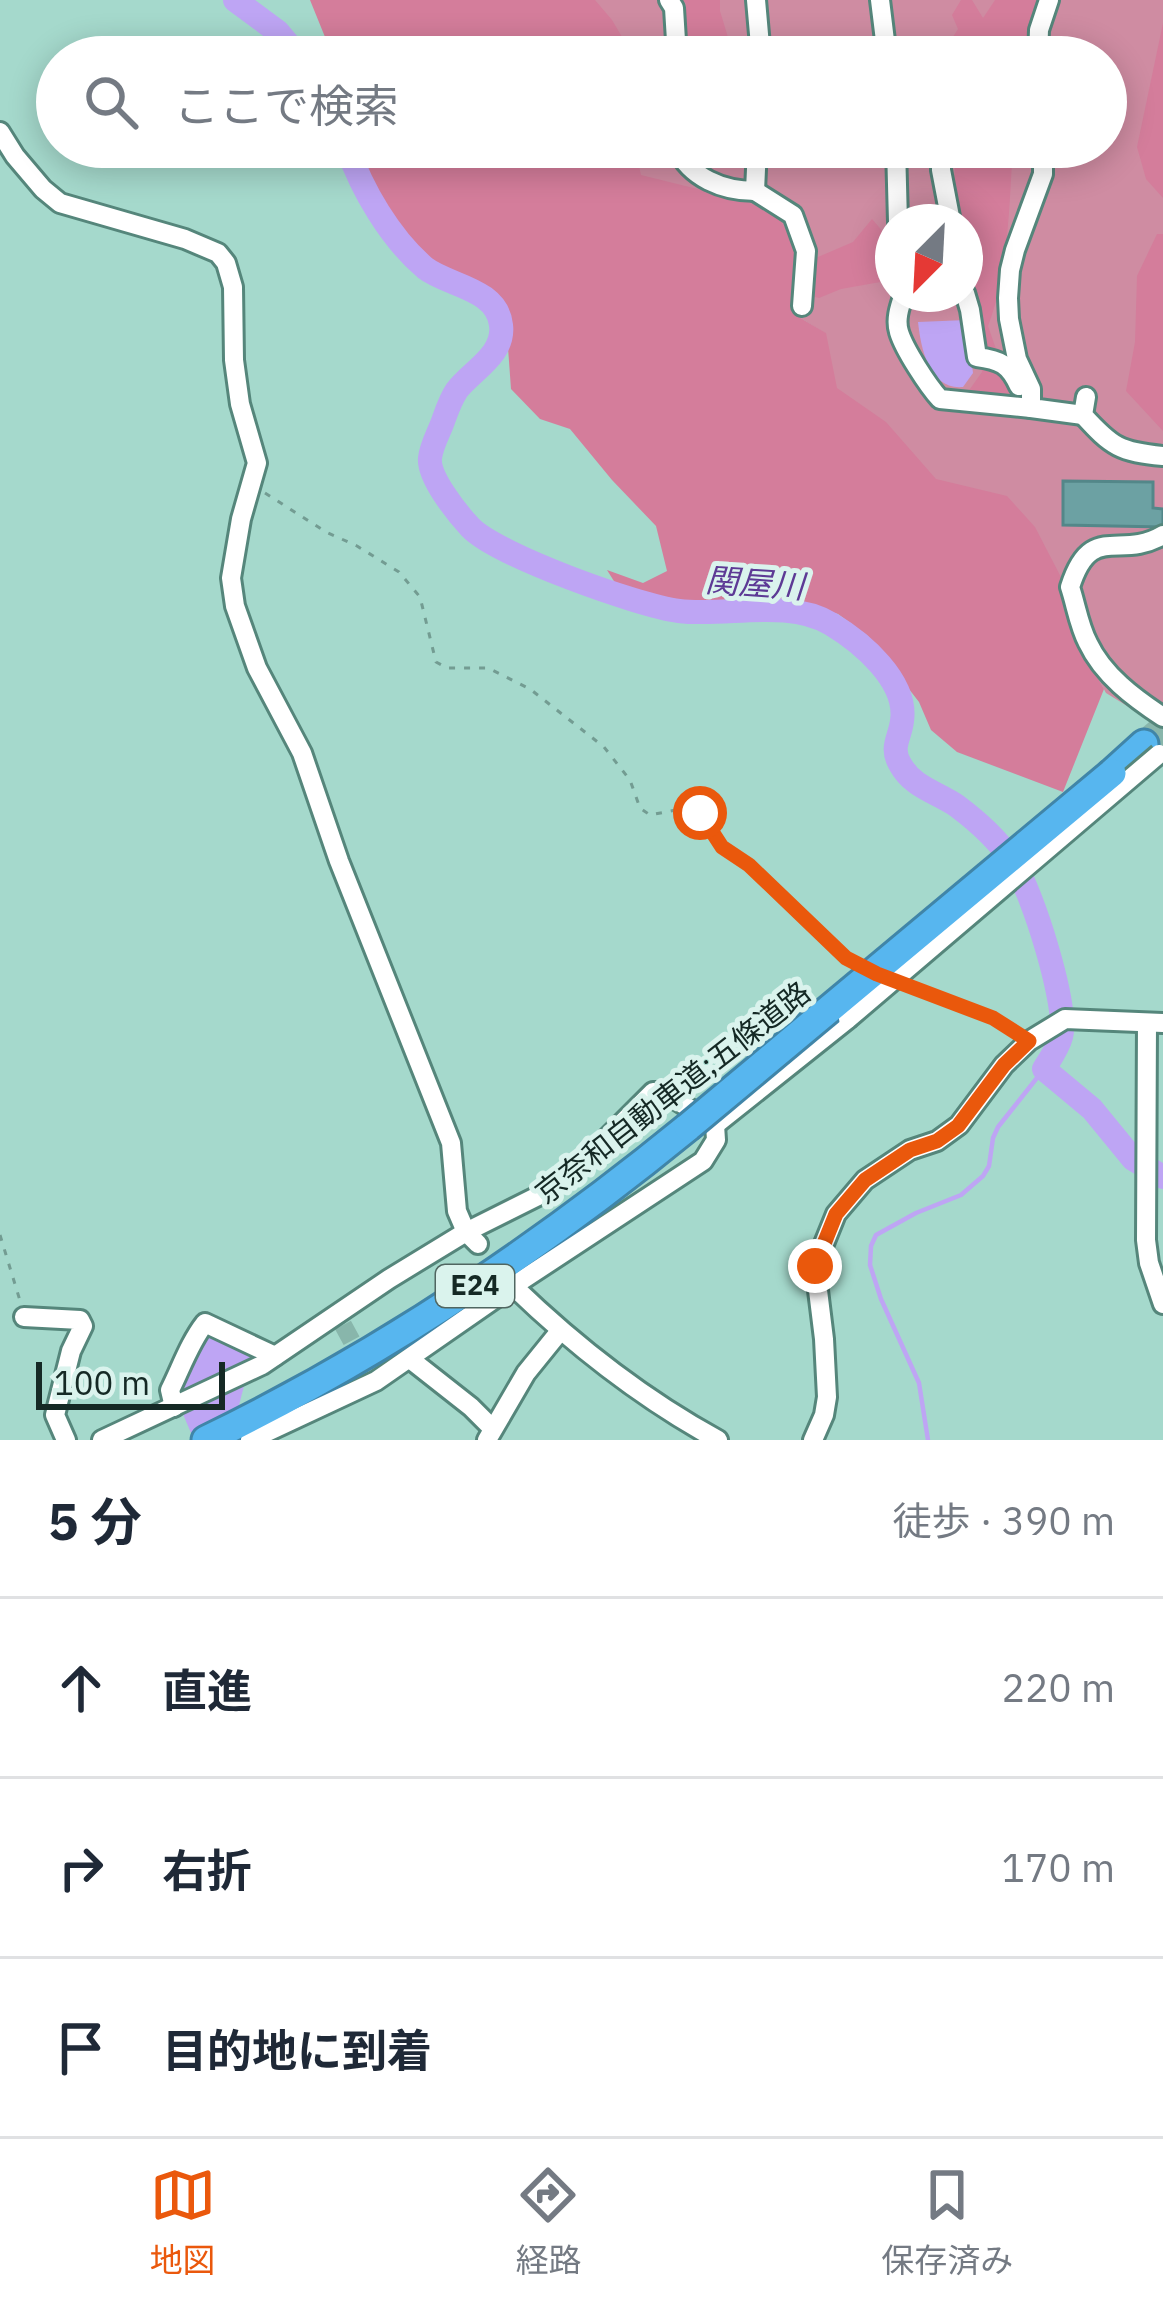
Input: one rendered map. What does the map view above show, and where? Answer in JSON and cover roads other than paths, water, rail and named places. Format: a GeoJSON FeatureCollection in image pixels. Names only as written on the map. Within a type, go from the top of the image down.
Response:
{"type":"FeatureCollection","features":[{"type":"Feature","properties":{"kind":"highway","name":"京奈和自動車道;五條道路"},"geometry":{"type":"LineString","coordinates":[[206,1440],[248,1430],[373,1352],[702,1126],[1112,773],[1155,749]]}},
{"type":"Feature","properties":{"kind":"street"},"geometry":{"type":"LineString","coordinates":[[669,0],[676,36]]}},
{"type":"Feature","properties":{"kind":"street"},"geometry":{"type":"LineString","coordinates":[[756,0],[759,36]]}},
{"type":"Feature","properties":{"kind":"street"},"geometry":{"type":"LineString","coordinates":[[880,0],[884,36]]}},
{"type":"Feature","properties":{"kind":"street"},"geometry":{"type":"LineString","coordinates":[[1039,36],[1049,0]]}},
{"type":"Feature","properties":{"kind":"street"},"geometry":{"type":"LineString","coordinates":[[0,132],[43,190],[60,203],[185,238],[226,263],[233,287],[240,404],[256,463],[231,578],[236,606],[257,668],[302,753],[339,861],[452,1143],[457,1211],[472,1238]]}},
{"type":"Feature","properties":{"kind":"street"},"geometry":{"type":"LineString","coordinates":[[688,168],[738,191],[755,191],[793,214],[806,251],[802,306]]}},
{"type":"Feature","properties":{"kind":"street"},"geometry":{"type":"LineString","coordinates":[[755,191],[756,168]]}},
{"type":"Feature","properties":{"kind":"street"},"geometry":{"type":"LineString","coordinates":[[897,168],[898,204]]}},
{"type":"Feature","properties":{"kind":"street"},"geometry":{"type":"LineString","coordinates":[[941,168],[948,204]]}},
{"type":"Feature","properties":{"kind":"street"},"geometry":{"type":"LineString","coordinates":[[1031,403],[1008,298],[1015,250],[1043,168]]}},
{"type":"Feature","properties":{"kind":"street"},"geometry":{"type":"LineString","coordinates":[[899,312],[899,332],[940,399],[1085,406],[1105,439],[1129,453],[1163,455]]}},
{"type":"Feature","properties":{"kind":"street"},"geometry":{"type":"LineString","coordinates":[[970,312],[976,357],[999,360],[1011,369],[1024,399],[1031,403]]}},
{"type":"Feature","properties":{"kind":"street"},"geometry":{"type":"LineString","coordinates":[[1163,536],[1139,546],[1094,547],[1084,556],[1070,587],[1087,642],[1097,658],[1114,680],[1163,717]]}},
{"type":"Feature","properties":{"kind":"street"},"geometry":{"type":"LineString","coordinates":[[702,1126],[848,1019],[1155,749]]}},
{"type":"Feature","properties":{"kind":"street"},"geometry":{"type":"LineString","coordinates":[[813,1440],[827,1397],[815,1266],[836,1214],[865,1180],[958,1126],[1004,1065],[1029,1041],[1065,1019],[1155,1023],[1146,1193],[1149,1263],[1163,1304]]}},
{"type":"Feature","properties":{"kind":"street"},"geometry":{"type":"LineString","coordinates":[[102,1440],[268,1360],[472,1238],[586,1159],[653,1092],[664,1091],[716,1140],[703,1161],[410,1359],[248,1430]]}},
{"type":"Feature","properties":{"kind":"street"},"geometry":{"type":"LineString","coordinates":[[513,1286],[560,1331],[678,1419],[718,1440]]}},
{"type":"Feature","properties":{"kind":"street"},"geometry":{"type":"LineString","coordinates":[[24,1317],[80,1320],[83,1326],[71,1351],[55,1415],[66,1440]]}},
{"type":"Feature","properties":{"kind":"street"},"geometry":{"type":"LineString","coordinates":[[174,1407],[170,1390],[194,1336],[205,1323],[268,1360]]}},
{"type":"Feature","properties":{"kind":"street"},"geometry":{"type":"LineString","coordinates":[[410,1359],[471,1407],[490,1434],[526,1372],[560,1331]]}},
{"type":"Feature","properties":{"kind":"waterway","name":"関屋川"},"geometry":{"type":"LineString","coordinates":[[235,0],[281,36]]}},
{"type":"Feature","properties":{"kind":"waterway","name":"関屋川"},"geometry":{"type":"LineString","coordinates":[[356,168],[378,212],[412,256],[435,274],[481,295],[498,313],[498,345],[455,394],[431,454],[434,475],[458,513],[470,527],[508,551],[602,590],[679,611],[776,610],[814,616],[868,652],[898,692],[902,706],[896,747],[900,764],[912,779],[957,806],[996,840],[1030,898],[1054,976],[1062,1022],[1060,1041],[1044,1069],[1092,1109],[1133,1159],[1163,1177]]}},
{"type":"Feature","properties":{"kind":"waterway"},"geometry":{"type":"LineString","coordinates":[[928,1440],[919,1383],[881,1299],[870,1265],[871,1246],[876,1235],[961,1195],[983,1176],[998,1127],[1044,1069]]}},
{"type":"Feature","properties":{"kind":"tunnel"},"geometry":{"type":"LineString","coordinates":[[1144,744],[1163,728]]}},
{"type":"Feature","properties":{"kind":"tunnel"},"geometry":{"type":"LineString","coordinates":[[343,1325],[369,1373]]}}]}
